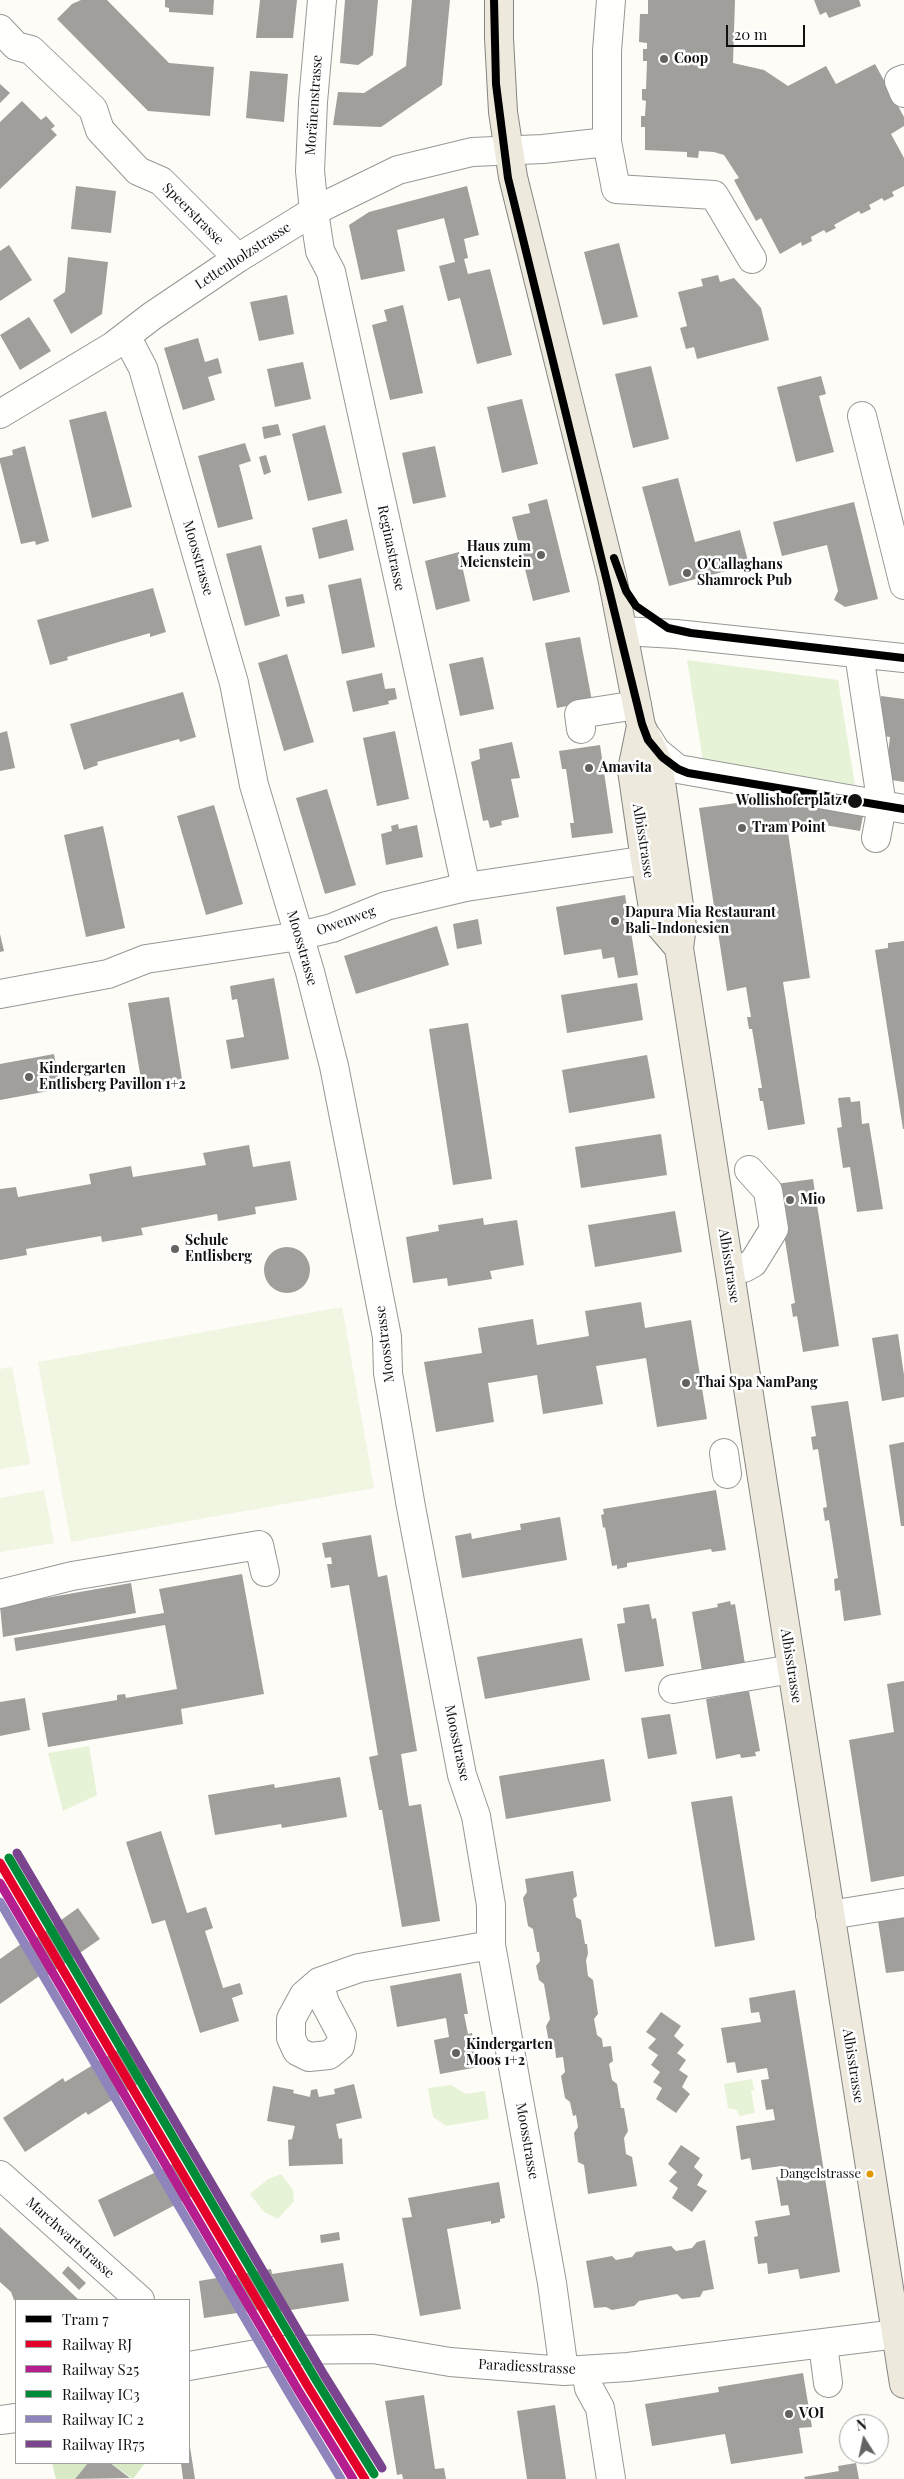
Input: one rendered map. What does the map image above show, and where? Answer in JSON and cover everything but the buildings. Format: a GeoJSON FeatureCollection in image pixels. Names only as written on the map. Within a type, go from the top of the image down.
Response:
{"type":"FeatureCollection","features":[{"type":"Feature","properties":{"kind":"main road","name":"Albisstrasse"},"geometry":{"type":"LineString","coordinates":[[499,0],[500,72],[509,151],[529,246],[624,631],[639,715],[658,762],[682,926],[679,948],[904,2379]]}},
{"type":"Feature","properties":{"kind":"street","name":"Moränenstrasse"},"geometry":{"type":"LineString","coordinates":[[314,211],[310,170],[313,102],[322,0]]}},
{"type":"Feature","properties":{"kind":"street"},"geometry":{"type":"LineString","coordinates":[[611,0],[607,51],[607,142],[616,189],[714,196],[752,259]]}},
{"type":"Feature","properties":{"kind":"street","name":"Speerstrasse"},"geometry":{"type":"LineString","coordinates":[[0,29],[16,46],[31,50],[93,109],[100,130],[138,171],[161,181],[238,258]]}},
{"type":"Feature","properties":{"kind":"street"},"geometry":{"type":"LineString","coordinates":[[904,79],[899,81],[904,93]]}},
{"type":"Feature","properties":{"kind":"street","name":"Lettenholzstrasse"},"geometry":{"type":"LineString","coordinates":[[0,414],[113,346],[238,258],[314,211],[398,170],[472,152],[509,151],[607,142]]}},
{"type":"Feature","properties":{"kind":"street","name":"Reginastrasse"},"geometry":{"type":"LineString","coordinates":[[314,211],[320,251],[331,272],[466,887]]}},
{"type":"Feature","properties":{"kind":"street","name":"Moosstrasse"},"geometry":{"type":"LineString","coordinates":[[126,336],[143,368],[234,683],[254,786],[299,936],[334,1066],[387,1336],[388,1373],[411,1507],[462,1775],[476,1816],[491,1905],[491,1946],[552,2283],[575,2371]]}},
{"type":"Feature","properties":{"kind":"street"},"geometry":{"type":"LineString","coordinates":[[862,416],[904,585]]}},
{"type":"Feature","properties":{"kind":"street"},"geometry":{"type":"LineString","coordinates":[[624,631],[676,634],[904,658]]}},
{"type":"Feature","properties":{"kind":"street"},"geometry":{"type":"LineString","coordinates":[[859,654],[893,807],[876,838]]}},
{"type":"Feature","properties":{"kind":"street"},"geometry":{"type":"LineString","coordinates":[[581,729],[579,714],[639,715],[656,751],[678,769],[893,807]]}},
{"type":"Feature","properties":{"kind":"street","name":"Owenweg"},"geometry":{"type":"LineString","coordinates":[[0,994],[108,974],[146,959],[299,936],[332,928],[386,906],[466,887],[634,862]]}},
{"type":"Feature","properties":{"kind":"street"},"geometry":{"type":"LineString","coordinates":[[730,1270],[744,1268],[752,1263],[774,1229],[768,1191],[749,1170]]}},
{"type":"Feature","properties":{"kind":"street"},"geometry":{"type":"LineString","coordinates":[[0,1594],[72,1576],[259,1545],[265,1572]]}},
{"type":"Feature","properties":{"kind":"street"},"geometry":{"type":"LineString","coordinates":[[673,1689],[792,1669]]}},
{"type":"Feature","properties":{"kind":"street"},"geometry":{"type":"LineString","coordinates":[[830,1915],[904,1902]]}},
{"type":"Feature","properties":{"kind":"street"},"geometry":{"type":"LineString","coordinates":[[319,1982],[359,1968],[491,1946]]}},
{"type":"Feature","properties":{"kind":"street","name":"Marchwartstrasse"},"geometry":{"type":"LineString","coordinates":[[0,2175],[139,2299]]}},
{"type":"Feature","properties":{"kind":"street","name":"Paradiesstrasse"},"geometry":{"type":"LineString","coordinates":[[190,2366],[279,2350],[372,2349],[450,2362],[575,2371],[823,2344],[896,2334]]}},
{"type":"Feature","properties":{"kind":"street"},"geometry":{"type":"LineString","coordinates":[[823,2344],[828,2383]]}},
{"type":"Feature","properties":{"kind":"street"},"geometry":{"type":"LineString","coordinates":[[575,2371],[589,2388],[600,2408],[611,2479]]}},
{"type":"Feature","properties":{"kind":"street"},"geometry":{"type":"LineString","coordinates":[[0,2420],[15,2418]]}},
{"type":"Feature","properties":{"kind":"green space"},"geometry":{"type":"Polygon","coordinates":[[[687,660],[838,680],[855,785],[703,761],[687,660]]]}},
{"type":"Feature","properties":{"kind":"green space"},"geometry":{"type":"Polygon","coordinates":[[[342,1307],[374,1488],[71,1542],[38,1362],[342,1307]]]}},
{"type":"Feature","properties":{"kind":"green space"},"geometry":{"type":"Polygon","coordinates":[[[12,1367],[30,1464],[0,1469],[0,1369],[12,1367]]]}},
{"type":"Feature","properties":{"kind":"green space"},"geometry":{"type":"Polygon","coordinates":[[[44,1490],[54,1543],[0,1552],[0,1498],[44,1490]]]}},
{"type":"Feature","properties":{"kind":"green space"},"geometry":{"type":"Polygon","coordinates":[[[89,1746],[97,1795],[63,1811],[48,1753],[89,1746]]]}},
{"type":"Feature","properties":{"kind":"green space"},"geometry":{"type":"Polygon","coordinates":[[[752,2079],[754,2090],[751,2091],[755,2113],[739,2116],[737,2110],[728,2108],[724,2084],[752,2079]]]}},
{"type":"Feature","properties":{"kind":"green space"},"geometry":{"type":"Polygon","coordinates":[[[451,2085],[466,2094],[485,2091],[489,2119],[446,2126],[433,2117],[428,2088],[451,2085]]]}},
{"type":"Feature","properties":{"kind":"green space"},"geometry":{"type":"Polygon","coordinates":[[[281,2174],[293,2190],[294,2201],[278,2219],[264,2212],[250,2194],[268,2179],[281,2174]]]}},
{"type":"Feature","properties":{"kind":"green space"},"geometry":{"type":"Polygon","coordinates":[[[52,2464],[87,2464],[75,2479],[56,2479],[52,2464]]]}},
{"type":"Feature","properties":{"kind":"green space"},"geometry":{"type":"Polygon","coordinates":[[[111,2464],[144,2464],[133,2479],[111,2464]]]}},
{"type":"Feature","properties":{"kind":"tram line","name":"7"},"geometry":{"type":"LineString","coordinates":[[494,0],[496,84],[508,178],[642,724],[648,740],[662,757],[678,769],[688,773],[904,809]]}},
{"type":"Feature","properties":{"kind":"tram line","name":"7"},"geometry":{"type":"LineString","coordinates":[[614,558],[626,591],[636,606],[668,628],[691,633],[904,658]]}},
{"type":"Feature","properties":{"kind":"rail line","name":"IR75"},"geometry":{"type":"LineString","coordinates":[[17,1853],[324,2375],[382,2468]]}},
{"type":"Feature","properties":{"kind":"rail line","name":"IC3"},"geometry":{"type":"LineString","coordinates":[[9,1858],[316,2380],[374,2474]]}},
{"type":"Feature","properties":{"kind":"rail line","name":"RJ"},"geometry":{"type":"LineString","coordinates":[[0,1863],[307,2385],[365,2479]]}},
{"type":"Feature","properties":{"kind":"rail line","name":"S25"},"geometry":{"type":"LineString","coordinates":[[0,1883],[298,2390],[353,2479]]}},
{"type":"Feature","properties":{"kind":"transit line"},"geometry":{"type":"LineString","coordinates":[[0,1902],[341,2479]]}},
{"type":"Feature","properties":{"kind":"place","name":"Coop"},"geometry":{"type":"Point","coordinates":[664,59]}},
{"type":"Feature","properties":{"kind":"place","name":"Haus zum Meienstein"},"geometry":{"type":"Point","coordinates":[541,555]}},
{"type":"Feature","properties":{"kind":"place","name":"O'Callaghans Shamrock Pub"},"geometry":{"type":"Point","coordinates":[687,573]}},
{"type":"Feature","properties":{"kind":"place","name":"Amavita"},"geometry":{"type":"Point","coordinates":[589,768]}},
{"type":"Feature","properties":{"kind":"place","name":"Wollishoferplatz"},"geometry":{"type":"Point","coordinates":[855,801]}},
{"type":"Feature","properties":{"kind":"place","name":"Tram Point"},"geometry":{"type":"Point","coordinates":[742,828]}},
{"type":"Feature","properties":{"kind":"place","name":"Dapura Mia Restaurant Bali-Indonesien"},"geometry":{"type":"Point","coordinates":[615,921]}},
{"type":"Feature","properties":{"kind":"place","name":"Kindergarten Entlisberg Pavillon 1+2"},"geometry":{"type":"Point","coordinates":[29,1077]}},
{"type":"Feature","properties":{"kind":"place","name":"Mio"},"geometry":{"type":"Point","coordinates":[790,1200]}},
{"type":"Feature","properties":{"kind":"place","name":"Schule Entlisberg"},"geometry":{"type":"Point","coordinates":[175,1249]}},
{"type":"Feature","properties":{"kind":"place","name":"Thai Spa NamPang"},"geometry":{"type":"Point","coordinates":[686,1383]}},
{"type":"Feature","properties":{"kind":"place","name":"Kindergarten Moos 1+2"},"geometry":{"type":"Point","coordinates":[456,2053]}},
{"type":"Feature","properties":{"kind":"place","name":"Dangelstrasse"},"geometry":{"type":"Point","coordinates":[870,2174]}},
{"type":"Feature","properties":{"kind":"place","name":"VOI"},"geometry":{"type":"Point","coordinates":[789,2414]}}]}
